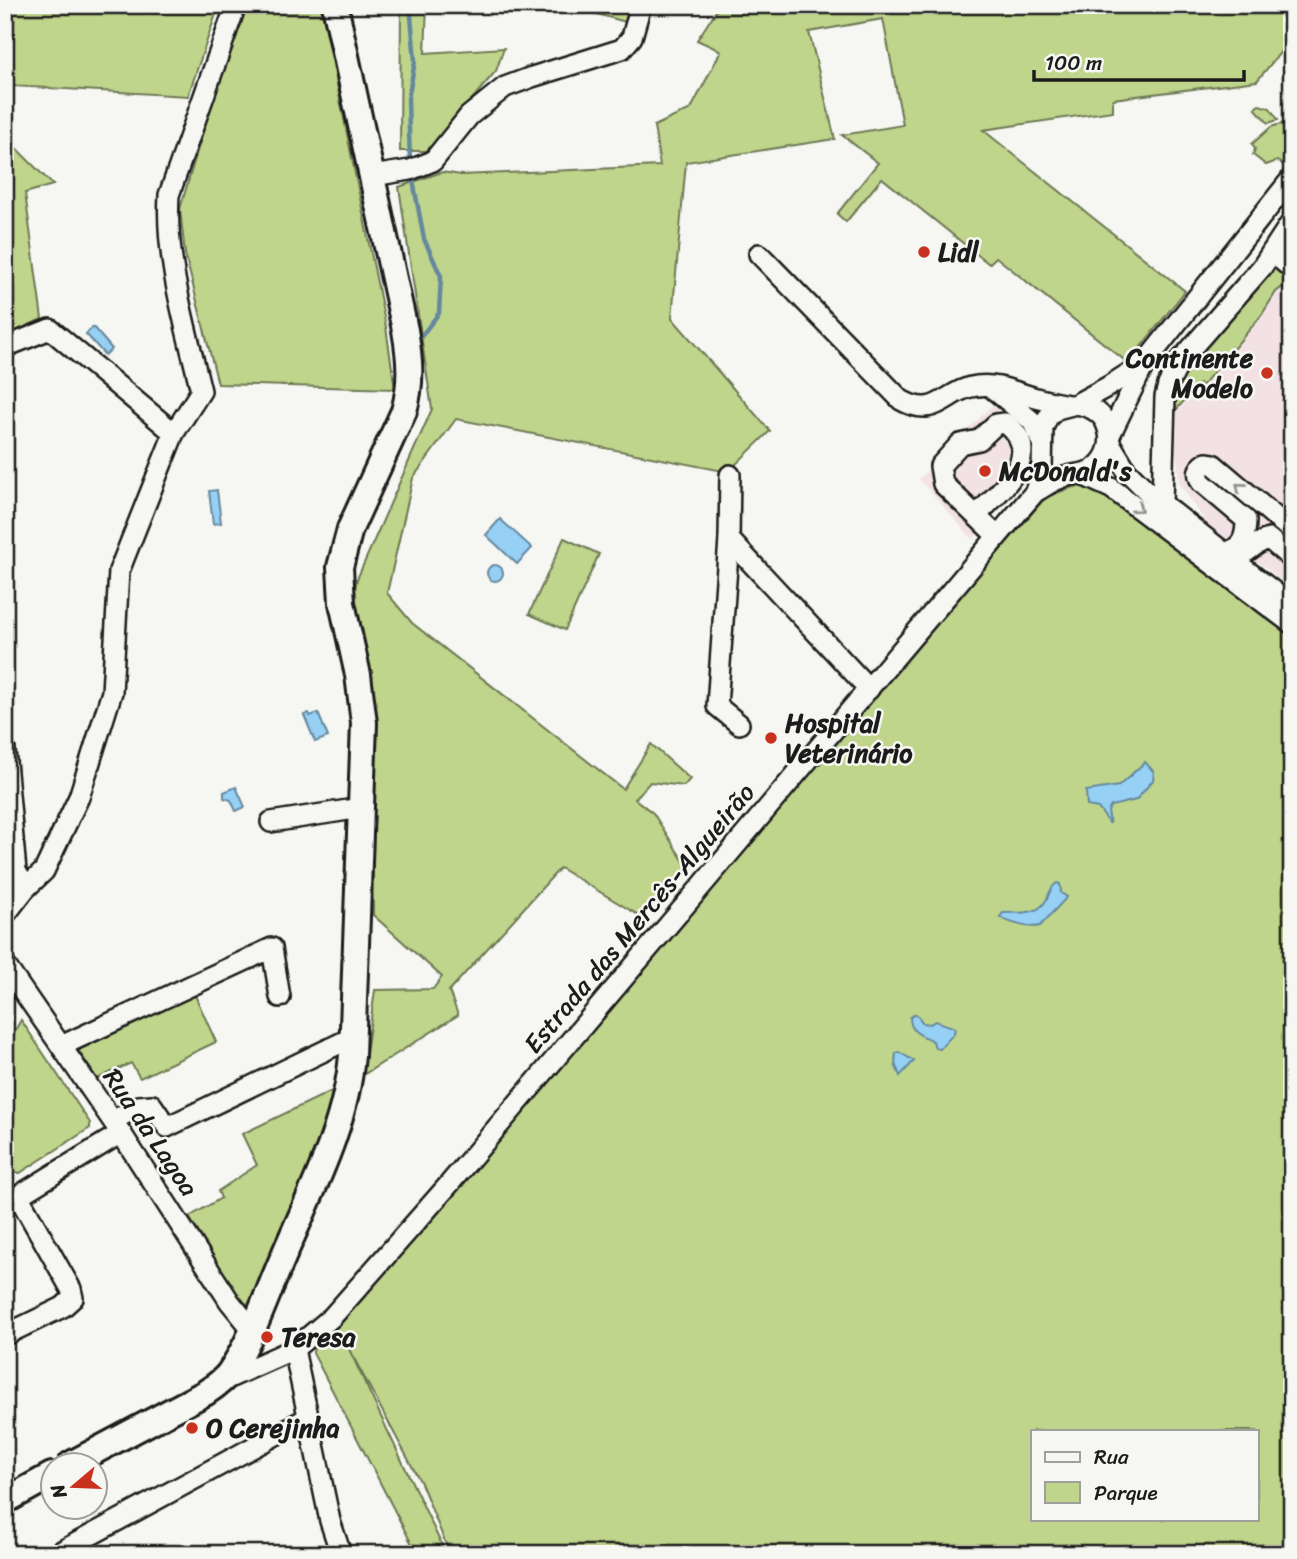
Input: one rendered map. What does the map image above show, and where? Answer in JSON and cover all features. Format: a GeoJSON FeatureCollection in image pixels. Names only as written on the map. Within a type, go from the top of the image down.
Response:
{"type":"FeatureCollection","features":[{"type":"Feature","properties":{"kind":"main road"},"geometry":{"type":"LineString","coordinates":[[99,1450],[189,1402],[222,1381],[250,1335],[342,1113],[351,1071],[363,711],[342,603],[340,567],[350,529],[404,411],[411,381],[405,331],[335,5]]}},
{"type":"Feature","properties":{"kind":"main road"},"geometry":{"type":"LineString","coordinates":[[5,1501],[38,1483]]}},
{"type":"Feature","properties":{"kind":"street"},"geometry":{"type":"LineString","coordinates":[[5,915],[26,888],[44,871],[79,797],[113,692],[119,571],[174,433],[201,391],[172,263],[167,224],[169,195],[236,5]]}},
{"type":"Feature","properties":{"kind":"street"},"geometry":{"type":"LineString","coordinates":[[372,176],[410,170],[433,161],[469,116],[505,88],[622,49],[632,37],[640,5]]}},
{"type":"Feature","properties":{"kind":"street","name":"Estrada das Mercês-Algueirão"},"geometry":{"type":"LineString","coordinates":[[222,1381],[294,1349],[332,1317],[444,1189],[1035,492],[1051,482],[1091,470],[1100,464],[1107,454],[1110,439],[1148,360],[1292,178]]}},
{"type":"Feature","properties":{"kind":"street"},"geometry":{"type":"LineString","coordinates":[[1161,504],[1165,397],[1173,373],[1188,352],[1255,276],[1292,221]]}},
{"type":"Feature","properties":{"kind":"street"},"geometry":{"type":"LineString","coordinates":[[1272,252],[1292,269]]}},
{"type":"Feature","properties":{"kind":"street"},"geometry":{"type":"LineString","coordinates":[[759,254],[901,400],[911,406],[930,407],[970,387],[989,386],[1088,407],[1099,413],[1107,423],[1110,439],[1127,471],[1161,504],[1292,606]]}},
{"type":"Feature","properties":{"kind":"street"},"geometry":{"type":"LineString","coordinates":[[5,347],[50,329],[174,433]]}},
{"type":"Feature","properties":{"kind":"street"},"geometry":{"type":"LineString","coordinates":[[1148,360],[1188,352]]}},
{"type":"Feature","properties":{"kind":"street","name":"Estrada das Mercês-Algueirão"},"geometry":{"type":"LineString","coordinates":[[1035,492],[1042,468],[1042,428],[1048,417],[1057,409],[1073,404],[1148,360]]}},
{"type":"Feature","properties":{"kind":"street"},"geometry":{"type":"LineString","coordinates":[[977,515],[1018,470],[1023,451],[1020,439],[1013,430],[1011,416],[989,386]]}},
{"type":"Feature","properties":{"kind":"street"},"geometry":{"type":"LineString","coordinates":[[1006,483],[990,489],[975,501],[949,474],[955,464],[996,424],[1011,416],[1032,421],[1055,467],[1111,488],[1292,624]]}},
{"type":"Feature","properties":{"kind":"street"},"geometry":{"type":"LineString","coordinates":[[979,440],[960,444],[940,466],[943,484],[998,536]]}},
{"type":"Feature","properties":{"kind":"street"},"geometry":{"type":"LineString","coordinates":[[1191,549],[1217,561],[1240,546],[1246,531],[1246,520],[1201,482],[1198,474],[1200,467],[1206,463],[1213,464],[1292,531]]}},
{"type":"Feature","properties":{"kind":"street"},"geometry":{"type":"LineString","coordinates":[[730,475],[729,539],[717,706],[738,724]]}},
{"type":"Feature","properties":{"kind":"street"},"geometry":{"type":"LineString","coordinates":[[729,539],[869,689]]}},
{"type":"Feature","properties":{"kind":"street"},"geometry":{"type":"LineString","coordinates":[[1227,556],[1244,554],[1258,542],[1269,539],[1292,559]]}},
{"type":"Feature","properties":{"kind":"street"},"geometry":{"type":"LineString","coordinates":[[5,750],[8,814],[16,871],[26,888]]}},
{"type":"Feature","properties":{"kind":"street"},"geometry":{"type":"LineString","coordinates":[[271,822],[361,808]]}},
{"type":"Feature","properties":{"kind":"street"},"geometry":{"type":"LineString","coordinates":[[61,1046],[272,948],[280,997]]}},
{"type":"Feature","properties":{"kind":"street","name":"Rua da Lagoa"},"geometry":{"type":"LineString","coordinates":[[5,965],[61,1046],[122,1124],[250,1335],[256,1353],[268,1360]]}},
{"type":"Feature","properties":{"kind":"street"},"geometry":{"type":"LineString","coordinates":[[5,1335],[63,1307],[74,1298],[71,1289],[12,1201],[122,1124],[138,1106],[152,1105],[167,1127],[353,1037]]}},
{"type":"Feature","properties":{"kind":"street"},"geometry":{"type":"LineString","coordinates":[[294,1349],[330,1521],[341,1554]]}},
{"type":"Feature","properties":{"kind":"street"},"geometry":{"type":"LineString","coordinates":[[56,1554],[309,1417]]}},
{"type":"Feature","properties":{"kind":"shaded area"},"geometry":{"type":"Polygon","coordinates":[[[1292,287],[1292,592],[1267,568],[1216,537],[1179,483],[1173,416],[1261,317],[1276,292],[1292,287]]]}},
{"type":"Feature","properties":{"kind":"shaded area"},"geometry":{"type":"Polygon","coordinates":[[[993,404],[1022,426],[1032,459],[1028,473],[1020,485],[973,540],[919,479],[993,404]]]}},
{"type":"Feature","properties":{"kind":"green space"},"geometry":{"type":"Polygon","coordinates":[[[5,5],[219,5],[188,96],[13,86],[5,108],[5,5]]]}},
{"type":"Feature","properties":{"kind":"green space"},"geometry":{"type":"Polygon","coordinates":[[[247,5],[321,5],[386,327],[395,389],[218,384],[185,254],[180,209],[213,98],[247,5]]]}},
{"type":"Feature","properties":{"kind":"green space"},"geometry":{"type":"Polygon","coordinates":[[[401,5],[427,5],[425,53],[504,48],[496,71],[428,151],[400,151],[401,5]]]}},
{"type":"Feature","properties":{"kind":"green space"},"geometry":{"type":"Polygon","coordinates":[[[564,5],[633,5],[626,22],[564,5]]]}},
{"type":"Feature","properties":{"kind":"green space"},"geometry":{"type":"Polygon","coordinates":[[[720,5],[1292,5],[1292,38],[1257,81],[1113,99],[1113,111],[983,130],[1185,291],[1128,363],[996,257],[989,264],[882,178],[846,222],[837,214],[878,163],[842,135],[903,125],[883,19],[809,32],[835,139],[686,162],[672,318],[770,431],[728,472],[456,419],[413,478],[387,593],[412,623],[623,789],[651,744],[690,779],[684,786],[650,782],[635,799],[653,813],[688,868],[640,916],[560,868],[449,991],[458,1015],[363,1075],[375,990],[433,989],[442,977],[373,915],[373,728],[352,601],[357,579],[432,409],[399,187],[442,172],[461,175],[660,166],[654,126],[691,109],[721,51],[697,40],[720,5]]]}},
{"type":"Feature","properties":{"kind":"green space"},"geometry":{"type":"Polygon","coordinates":[[[1259,105],[1270,108],[1278,120],[1268,123],[1255,108],[1259,105]]]}},
{"type":"Feature","properties":{"kind":"green space"},"geometry":{"type":"Polygon","coordinates":[[[1284,123],[1291,143],[1290,152],[1282,164],[1277,161],[1266,165],[1253,155],[1255,149],[1252,144],[1271,127],[1284,123]]]}},
{"type":"Feature","properties":{"kind":"green space"},"geometry":{"type":"Polygon","coordinates":[[[5,137],[53,185],[25,193],[42,319],[5,336],[5,137]]]}},
{"type":"Feature","properties":{"kind":"green space"},"geometry":{"type":"Polygon","coordinates":[[[1278,267],[1292,276],[1292,287],[1281,288],[1276,292],[1261,316],[1202,386],[1199,384],[1176,410],[1171,396],[1176,379],[1270,268],[1278,267]]]}},
{"type":"Feature","properties":{"kind":"green space"},"geometry":{"type":"Polygon","coordinates":[[[1073,487],[1086,487],[1104,495],[1169,544],[1292,626],[1292,1554],[450,1554],[421,1483],[349,1349],[446,1554],[417,1554],[313,1353],[314,1346],[336,1323],[332,1317],[1046,497],[1073,487]]]}},
{"type":"Feature","properties":{"kind":"green space"},"geometry":{"type":"Polygon","coordinates":[[[564,538],[599,554],[565,630],[529,614],[564,538]]]}},
{"type":"Feature","properties":{"kind":"green space"},"geometry":{"type":"Polygon","coordinates":[[[194,993],[216,1042],[140,1078],[131,1063],[97,1079],[79,1051],[82,1047],[194,993]]]}},
{"type":"Feature","properties":{"kind":"green space"},"geometry":{"type":"Polygon","coordinates":[[[21,1020],[90,1123],[90,1128],[20,1173],[12,1173],[5,1164],[5,1048],[21,1020]]]}},
{"type":"Feature","properties":{"kind":"green space"},"geometry":{"type":"Polygon","coordinates":[[[338,1088],[334,1110],[257,1299],[247,1304],[242,1302],[189,1217],[221,1198],[218,1191],[257,1165],[242,1134],[338,1088]]]}},
{"type":"Feature","properties":{"kind":"water"},"geometry":{"type":"Polygon","coordinates":[[[93,327],[112,349],[105,355],[86,334],[93,327]]]}},
{"type":"Feature","properties":{"kind":"water"},"geometry":{"type":"Polygon","coordinates":[[[217,490],[221,523],[213,524],[209,491],[217,490]]]}},
{"type":"Feature","properties":{"kind":"water"},"geometry":{"type":"Polygon","coordinates":[[[500,519],[532,548],[517,564],[486,535],[500,519]]]}},
{"type":"Feature","properties":{"kind":"water"},"geometry":{"type":"Polygon","coordinates":[[[492,565],[498,565],[503,573],[501,579],[492,581],[487,576],[487,570],[492,565]]]}},
{"type":"Feature","properties":{"kind":"water"},"geometry":{"type":"Polygon","coordinates":[[[309,713],[310,716],[318,713],[328,737],[315,742],[304,715],[309,713]]]}},
{"type":"Feature","properties":{"kind":"water"},"geometry":{"type":"Polygon","coordinates":[[[1145,762],[1154,772],[1153,780],[1136,800],[1111,806],[1108,811],[1110,824],[1098,808],[1087,806],[1086,791],[1119,786],[1145,762]]]}},
{"type":"Feature","properties":{"kind":"water"},"geometry":{"type":"Polygon","coordinates":[[[236,787],[245,807],[236,811],[231,800],[224,798],[224,792],[236,787]]]}},
{"type":"Feature","properties":{"kind":"water"},"geometry":{"type":"Polygon","coordinates":[[[1057,883],[1060,884],[1061,893],[1067,897],[1040,926],[1020,925],[1000,917],[1003,913],[1037,909],[1057,883]]]}},
{"type":"Feature","properties":{"kind":"water"},"geometry":{"type":"Polygon","coordinates":[[[916,1014],[923,1023],[930,1024],[935,1021],[955,1028],[954,1033],[940,1049],[935,1048],[933,1041],[917,1033],[912,1027],[910,1017],[916,1014]]]}},
{"type":"Feature","properties":{"kind":"water"},"geometry":{"type":"Polygon","coordinates":[[[899,1052],[914,1061],[900,1076],[895,1064],[896,1053],[899,1052]]]}},
{"type":"Feature","properties":{"kind":"waterway"},"geometry":{"type":"LineString","coordinates":[[410,5],[415,61],[408,99],[410,162]]}},
{"type":"Feature","properties":{"kind":"waterway"},"geometry":{"type":"LineString","coordinates":[[413,180],[424,239],[441,276],[439,313],[419,339]]}},
{"type":"Feature","properties":{"kind":"place","name":"Lidl"},"geometry":{"type":"Point","coordinates":[924,252]}},
{"type":"Feature","properties":{"kind":"place","name":"Continente Modelo"},"geometry":{"type":"Point","coordinates":[1267,373]}},
{"type":"Feature","properties":{"kind":"place","name":"McDonald's"},"geometry":{"type":"Point","coordinates":[985,471]}},
{"type":"Feature","properties":{"kind":"place","name":"Hospital Veterinário"},"geometry":{"type":"Point","coordinates":[771,738]}},
{"type":"Feature","properties":{"kind":"place","name":"Teresa"},"geometry":{"type":"Point","coordinates":[267,1337]}},
{"type":"Feature","properties":{"kind":"place","name":"O Cerejinha"},"geometry":{"type":"Point","coordinates":[192,1428]}}]}
